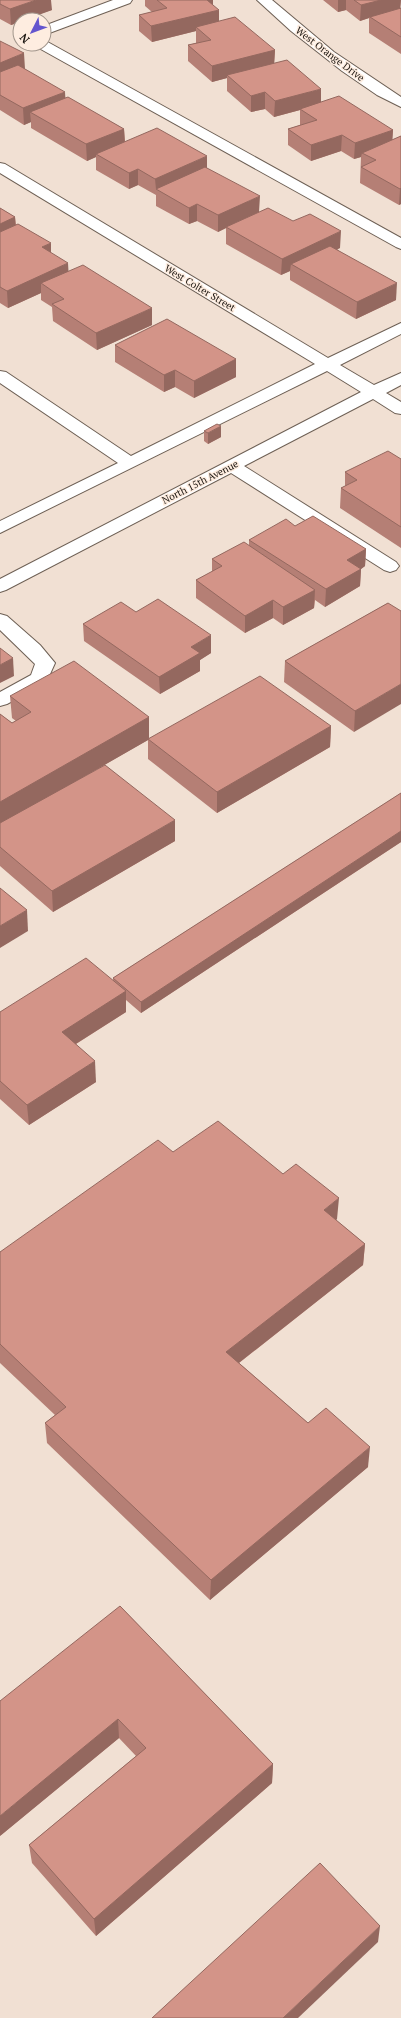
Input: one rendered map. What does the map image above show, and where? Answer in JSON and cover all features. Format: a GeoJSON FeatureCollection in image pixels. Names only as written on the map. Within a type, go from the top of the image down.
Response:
{"type":"FeatureCollection","features":[{"type":"Feature","properties":{"kind":"street"},"geometry":{"type":"LineString","coordinates":[[52,28],[125,0]]}},
{"type":"Feature","properties":{"kind":"street","name":"West Orange Drive"},"geometry":{"type":"LineString","coordinates":[[264,0],[299,32],[383,93],[401,104]]}},
{"type":"Feature","properties":{"kind":"street"},"geometry":{"type":"LineString","coordinates":[[52,50],[401,244]]}},
{"type":"Feature","properties":{"kind":"street","name":"West Colter Street"},"geometry":{"type":"LineString","coordinates":[[0,167],[401,409]]}},
{"type":"Feature","properties":{"kind":"street"},"geometry":{"type":"LineString","coordinates":[[0,528],[401,328]]}},
{"type":"Feature","properties":{"kind":"street"},"geometry":{"type":"LineString","coordinates":[[0,376],[130,463]]}},
{"type":"Feature","properties":{"kind":"street","name":"North 15th Avenue"},"geometry":{"type":"LineString","coordinates":[[0,586],[401,378]]}},
{"type":"Feature","properties":{"kind":"street"},"geometry":{"type":"LineString","coordinates":[[231,466],[390,566]]}},
{"type":"Feature","properties":{"kind":"street"},"geometry":{"type":"LineString","coordinates":[[0,620],[45,663],[39,679],[0,700]]}},
{"type":"Feature","properties":{"kind":"building"},"geometry":{"type":"Polygon","coordinates":[[[0,0],[36,0],[10,9],[0,4],[0,0]]]}},
{"type":"Feature","properties":{"kind":"building"},"geometry":{"type":"Polygon","coordinates":[[[157,0],[207,0],[219,10],[151,26],[139,15],[167,8],[157,0]]]}},
{"type":"Feature","properties":{"kind":"building"},"geometry":{"type":"Polygon","coordinates":[[[354,0],[381,0],[361,5],[354,0]]]}},
{"type":"Feature","properties":{"kind":"building"},"geometry":{"type":"Polygon","coordinates":[[[401,8],[401,37],[370,17],[401,8]]]}},
{"type":"Feature","properties":{"kind":"building"},"geometry":{"type":"Polygon","coordinates":[[[235,17],[275,50],[212,66],[188,45],[211,40],[196,27],[235,17]]]}},
{"type":"Feature","properties":{"kind":"building"},"geometry":{"type":"Polygon","coordinates":[[[0,41],[12,47],[12,52],[24,53],[0,63],[0,41]]]}},
{"type":"Feature","properties":{"kind":"building"},"geometry":{"type":"Polygon","coordinates":[[[287,60],[321,89],[275,101],[265,92],[251,96],[227,75],[287,60]]]}},
{"type":"Feature","properties":{"kind":"building"},"geometry":{"type":"Polygon","coordinates":[[[18,65],[65,92],[23,108],[0,95],[0,72],[18,65]]]}},
{"type":"Feature","properties":{"kind":"building"},"geometry":{"type":"Polygon","coordinates":[[[339,96],[393,130],[355,143],[342,135],[311,145],[288,129],[317,120],[300,109],[339,96]]]}},
{"type":"Feature","properties":{"kind":"building"},"geometry":{"type":"Polygon","coordinates":[[[68,97],[124,129],[86,144],[30,112],[68,97]]]}},
{"type":"Feature","properties":{"kind":"building"},"geometry":{"type":"Polygon","coordinates":[[[157,128],[207,156],[155,179],[138,169],[129,173],[96,154],[157,128]]]}},
{"type":"Feature","properties":{"kind":"building"},"geometry":{"type":"Polygon","coordinates":[[[401,136],[400,189],[361,167],[376,160],[362,153],[401,136]]]}},
{"type":"Feature","properties":{"kind":"building"},"geometry":{"type":"Polygon","coordinates":[[[205,167],[260,196],[218,215],[197,204],[189,208],[156,189],[205,167]]]}},
{"type":"Feature","properties":{"kind":"building"},"geometry":{"type":"Polygon","coordinates":[[[0,208],[15,217],[0,224],[0,208]]]}},
{"type":"Feature","properties":{"kind":"building"},"geometry":{"type":"Polygon","coordinates":[[[268,208],[293,221],[310,214],[341,231],[282,259],[226,227],[268,208]]]}},
{"type":"Feature","properties":{"kind":"building"},"geometry":{"type":"Polygon","coordinates":[[[18,224],[51,243],[42,247],[68,263],[7,291],[0,287],[0,232],[18,224]]]}},
{"type":"Feature","properties":{"kind":"building"},"geometry":{"type":"Polygon","coordinates":[[[330,246],[397,283],[357,302],[291,264],[330,246]]]}},
{"type":"Feature","properties":{"kind":"building"},"geometry":{"type":"Polygon","coordinates":[[[83,265],[152,308],[96,333],[52,304],[64,299],[41,283],[83,265]]]}},
{"type":"Feature","properties":{"kind":"building"},"geometry":{"type":"Polygon","coordinates":[[[167,319],[236,359],[194,381],[175,370],[164,375],[115,345],[167,319]]]}},
{"type":"Feature","properties":{"kind":"building"},"geometry":{"type":"Polygon","coordinates":[[[217,424],[221,426],[208,433],[204,431],[217,424]]]}},
{"type":"Feature","properties":{"kind":"building"},"geometry":{"type":"Polygon","coordinates":[[[388,451],[401,459],[401,527],[341,488],[357,480],[345,472],[388,451]]]}},
{"type":"Feature","properties":{"kind":"building"},"geometry":{"type":"Polygon","coordinates":[[[313,516],[366,549],[347,560],[361,569],[326,589],[249,540],[286,519],[295,526],[313,516]]]}},
{"type":"Feature","properties":{"kind":"building"},"geometry":{"type":"Polygon","coordinates":[[[244,542],[315,590],[283,607],[273,600],[245,616],[196,580],[222,566],[212,559],[244,542]]]}},
{"type":"Feature","properties":{"kind":"building"},"geometry":{"type":"Polygon","coordinates":[[[158,599],[211,635],[191,647],[200,653],[159,677],[83,624],[121,602],[136,612],[158,599]]]}},
{"type":"Feature","properties":{"kind":"building"},"geometry":{"type":"Polygon","coordinates":[[[388,603],[401,611],[401,684],[355,711],[285,661],[388,603]]]}},
{"type":"Feature","properties":{"kind":"building"},"geometry":{"type":"Polygon","coordinates":[[[0,648],[13,658],[0,665],[0,648]]]}},
{"type":"Feature","properties":{"kind":"building"},"geometry":{"type":"Polygon","coordinates":[[[74,661],[149,717],[0,802],[0,714],[12,723],[31,712],[10,696],[74,661]]]}},
{"type":"Feature","properties":{"kind":"building"},"geometry":{"type":"Polygon","coordinates":[[[260,676],[331,726],[217,792],[148,739],[260,676]]]}},
{"type":"Feature","properties":{"kind":"building"},"geometry":{"type":"Polygon","coordinates":[[[105,765],[175,820],[52,891],[0,847],[0,823],[105,765]]]}},
{"type":"Feature","properties":{"kind":"building"},"geometry":{"type":"Polygon","coordinates":[[[401,793],[401,831],[141,1002],[113,978],[401,793]]]}},
{"type":"Feature","properties":{"kind":"building"},"geometry":{"type":"Polygon","coordinates":[[[0,888],[27,910],[0,926],[0,888]]]}},
{"type":"Feature","properties":{"kind":"building"},"geometry":{"type":"Polygon","coordinates":[[[86,958],[126,991],[62,1032],[95,1061],[27,1105],[0,1081],[0,1012],[86,958]]]}},
{"type":"Feature","properties":{"kind":"building"},"geometry":{"type":"Polygon","coordinates":[[[218,1121],[283,1174],[296,1164],[339,1198],[324,1210],[365,1244],[226,1352],[308,1423],[326,1408],[370,1447],[211,1580],[45,1423],[66,1407],[0,1344],[0,1252],[158,1140],[173,1152],[218,1121]]]}},
{"type":"Feature","properties":{"kind":"building"},"geometry":{"type":"Polygon","coordinates":[[[120,1606],[273,1764],[94,1919],[29,1845],[146,1748],[118,1719],[0,1816],[0,1701],[120,1606]]]}},
{"type":"Feature","properties":{"kind":"building"},"geometry":{"type":"Polygon","coordinates":[[[320,1863],[380,1926],[283,2018],[152,2018],[320,1863]]]}}]}
